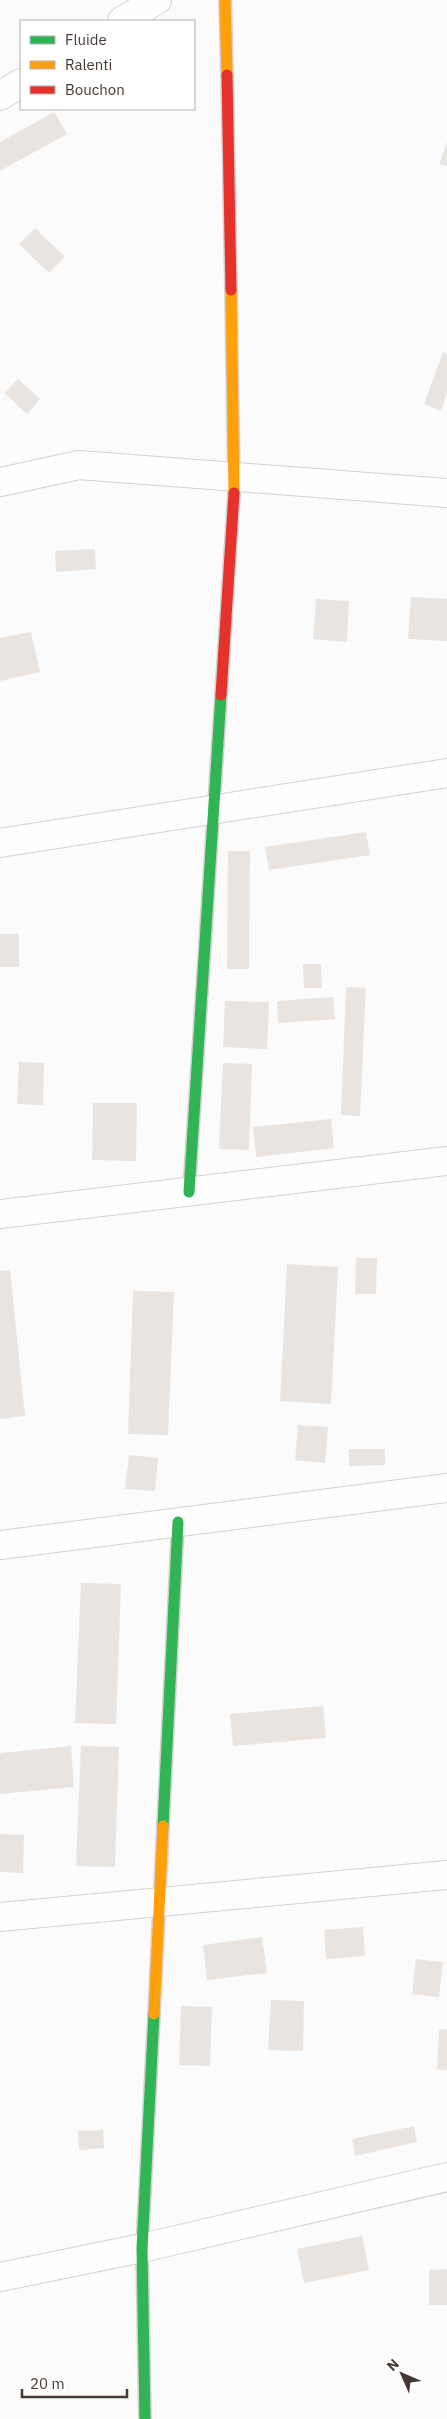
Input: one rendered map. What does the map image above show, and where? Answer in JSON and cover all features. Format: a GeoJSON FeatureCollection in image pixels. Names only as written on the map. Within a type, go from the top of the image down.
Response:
{"type":"FeatureCollection","features":[{"type":"Feature","properties":{"kind":"street"},"geometry":{"type":"LineString","coordinates":[[124,20],[157,0]]}},
{"type":"Feature","properties":{"kind":"street"},"geometry":{"type":"LineString","coordinates":[[189,1192],[236,477],[225,0]]}},
{"type":"Feature","properties":{"kind":"street"},"geometry":{"type":"LineString","coordinates":[[0,96],[20,84]]}},
{"type":"Feature","properties":{"kind":"street"},"geometry":{"type":"LineString","coordinates":[[0,482],[79,465],[447,493]]}},
{"type":"Feature","properties":{"kind":"street"},"geometry":{"type":"LineString","coordinates":[[0,843],[447,773]]}},
{"type":"Feature","properties":{"kind":"street"},"geometry":{"type":"LineString","coordinates":[[0,1214],[447,1161]]}},
{"type":"Feature","properties":{"kind":"street"},"geometry":{"type":"LineString","coordinates":[[0,1545],[447,1488]]}},
{"type":"Feature","properties":{"kind":"street"},"geometry":{"type":"LineString","coordinates":[[145,2419],[142,2248],[178,1522]]}},
{"type":"Feature","properties":{"kind":"street"},"geometry":{"type":"LineString","coordinates":[[0,1917],[159,1900],[447,1876]]}},
{"type":"Feature","properties":{"kind":"street"},"geometry":{"type":"LineString","coordinates":[[0,2277],[142,2248],[447,2176]]}},
{"type":"Feature","properties":{"kind":"building"},"geometry":{"type":"Polygon","coordinates":[[[54,112],[67,134],[0,171],[0,142],[54,112]]]}},
{"type":"Feature","properties":{"kind":"building"},"geometry":{"type":"Polygon","coordinates":[[[447,142],[447,166],[439,164],[447,142]]]}},
{"type":"Feature","properties":{"kind":"building"},"geometry":{"type":"Polygon","coordinates":[[[35,228],[65,257],[49,273],[19,244],[35,228]]]}},
{"type":"Feature","properties":{"kind":"building"},"geometry":{"type":"Polygon","coordinates":[[[443,352],[447,354],[447,393],[441,411],[424,404],[443,352]]]}},
{"type":"Feature","properties":{"kind":"building"},"geometry":{"type":"Polygon","coordinates":[[[18,379],[40,399],[27,414],[4,393],[18,379]]]}},
{"type":"Feature","properties":{"kind":"building"},"geometry":{"type":"Polygon","coordinates":[[[95,549],[96,569],[56,572],[55,551],[95,549]]]}},
{"type":"Feature","properties":{"kind":"building"},"geometry":{"type":"Polygon","coordinates":[[[411,597],[447,599],[447,641],[408,639],[411,597]]]}},
{"type":"Feature","properties":{"kind":"building"},"geometry":{"type":"Polygon","coordinates":[[[316,599],[349,601],[347,642],[313,639],[316,599]]]}},
{"type":"Feature","properties":{"kind":"building"},"geometry":{"type":"Polygon","coordinates":[[[31,632],[40,672],[0,681],[0,638],[31,632]]]}},
{"type":"Feature","properties":{"kind":"building"},"geometry":{"type":"Polygon","coordinates":[[[366,832],[370,855],[269,870],[265,847],[366,832]]]}},
{"type":"Feature","properties":{"kind":"building"},"geometry":{"type":"Polygon","coordinates":[[[228,851],[250,851],[249,969],[227,969],[228,851]]]}},
{"type":"Feature","properties":{"kind":"building"},"geometry":{"type":"Polygon","coordinates":[[[0,934],[19,934],[19,967],[0,967],[0,934]]]}},
{"type":"Feature","properties":{"kind":"building"},"geometry":{"type":"Polygon","coordinates":[[[303,964],[321,964],[322,988],[304,988],[303,964]]]}},
{"type":"Feature","properties":{"kind":"building"},"geometry":{"type":"Polygon","coordinates":[[[346,987],[366,988],[360,1116],[341,1115],[346,987]]]}},
{"type":"Feature","properties":{"kind":"building"},"geometry":{"type":"Polygon","coordinates":[[[333,997],[335,1019],[278,1023],[277,1001],[333,997]]]}},
{"type":"Feature","properties":{"kind":"building"},"geometry":{"type":"Polygon","coordinates":[[[225,1001],[269,1002],[267,1049],[223,1047],[225,1001]]]}},
{"type":"Feature","properties":{"kind":"building"},"geometry":{"type":"Polygon","coordinates":[[[19,1062],[44,1063],[43,1105],[17,1104],[19,1062]]]}},
{"type":"Feature","properties":{"kind":"building"},"geometry":{"type":"Polygon","coordinates":[[[223,1063],[252,1064],[249,1150],[219,1149],[223,1063]]]}},
{"type":"Feature","properties":{"kind":"building"},"geometry":{"type":"Polygon","coordinates":[[[93,1103],[137,1103],[136,1161],[92,1160],[93,1103]]]}},
{"type":"Feature","properties":{"kind":"building"},"geometry":{"type":"Polygon","coordinates":[[[331,1119],[334,1148],[256,1157],[253,1127],[331,1119]]]}},
{"type":"Feature","properties":{"kind":"building"},"geometry":{"type":"Polygon","coordinates":[[[356,1258],[377,1258],[376,1294],[355,1294],[356,1258]]]}},
{"type":"Feature","properties":{"kind":"building"},"geometry":{"type":"Polygon","coordinates":[[[287,1264],[338,1267],[331,1404],[280,1401],[287,1264]]]}},
{"type":"Feature","properties":{"kind":"building"},"geometry":{"type":"Polygon","coordinates":[[[10,1270],[25,1416],[0,1419],[0,1271],[10,1270]]]}},
{"type":"Feature","properties":{"kind":"building"},"geometry":{"type":"Polygon","coordinates":[[[133,1291],[174,1292],[168,1435],[128,1434],[133,1291]]]}},
{"type":"Feature","properties":{"kind":"building"},"geometry":{"type":"Polygon","coordinates":[[[298,1425],[328,1427],[325,1463],[295,1460],[298,1425]]]}},
{"type":"Feature","properties":{"kind":"building"},"geometry":{"type":"Polygon","coordinates":[[[349,1449],[385,1449],[385,1465],[349,1466],[349,1449]]]}},
{"type":"Feature","properties":{"kind":"building"},"geometry":{"type":"Polygon","coordinates":[[[129,1455],[158,1458],[155,1491],[125,1489],[129,1455]]]}},
{"type":"Feature","properties":{"kind":"building"},"geometry":{"type":"Polygon","coordinates":[[[81,1583],[121,1584],[116,1724],[75,1723],[81,1583]]]}},
{"type":"Feature","properties":{"kind":"building"},"geometry":{"type":"Polygon","coordinates":[[[323,1706],[326,1738],[233,1746],[230,1714],[323,1706]]]}},
{"type":"Feature","properties":{"kind":"building"},"geometry":{"type":"Polygon","coordinates":[[[71,1746],[74,1787],[0,1794],[0,1753],[71,1746]]]}},
{"type":"Feature","properties":{"kind":"building"},"geometry":{"type":"Polygon","coordinates":[[[81,1746],[119,1747],[115,1867],[76,1866],[81,1746]]]}},
{"type":"Feature","properties":{"kind":"building"},"geometry":{"type":"Polygon","coordinates":[[[0,1834],[24,1835],[23,1873],[0,1872],[0,1834]]]}},
{"type":"Feature","properties":{"kind":"building"},"geometry":{"type":"Polygon","coordinates":[[[363,1927],[365,1956],[326,1959],[324,1930],[363,1927]]]}},
{"type":"Feature","properties":{"kind":"building"},"geometry":{"type":"Polygon","coordinates":[[[262,1937],[267,1973],[207,1980],[203,1945],[262,1937]]]}},
{"type":"Feature","properties":{"kind":"building"},"geometry":{"type":"Polygon","coordinates":[[[416,1959],[443,1962],[439,1997],[412,1994],[416,1959]]]}},
{"type":"Feature","properties":{"kind":"building"},"geometry":{"type":"Polygon","coordinates":[[[271,2000],[304,2001],[303,2051],[268,2050],[271,2000]]]}},
{"type":"Feature","properties":{"kind":"building"},"geometry":{"type":"Polygon","coordinates":[[[181,2006],[212,2007],[210,2066],[179,2065],[181,2006]]]}},
{"type":"Feature","properties":{"kind":"building"},"geometry":{"type":"Polygon","coordinates":[[[447,2029],[447,2070],[437,2069],[439,2030],[447,2029]]]}},
{"type":"Feature","properties":{"kind":"building"},"geometry":{"type":"Polygon","coordinates":[[[414,2126],[417,2142],[355,2156],[352,2139],[414,2126]]]}},
{"type":"Feature","properties":{"kind":"building"},"geometry":{"type":"Polygon","coordinates":[[[103,2130],[104,2148],[79,2150],[78,2131],[103,2130]]]}},
{"type":"Feature","properties":{"kind":"building"},"geometry":{"type":"Polygon","coordinates":[[[362,2236],[369,2270],[304,2283],[297,2249],[362,2236]]]}},
{"type":"Feature","properties":{"kind":"building"},"geometry":{"type":"Polygon","coordinates":[[[447,2269],[447,2305],[429,2305],[429,2270],[447,2269]]]}},
{"type":"Feature","properties":{"kind":"traffic: fast"},"geometry":{"type":"LineString","coordinates":[[189,1192],[221,695]]}},
{"type":"Feature","properties":{"kind":"traffic: fast"},"geometry":{"type":"LineString","coordinates":[[163,1826],[178,1522]]}},
{"type":"Feature","properties":{"kind":"traffic: fast"},"geometry":{"type":"LineString","coordinates":[[145,2419],[142,2248],[154,2014]]}},
{"type":"Feature","properties":{"kind":"traffic: slow"},"geometry":{"type":"LineString","coordinates":[[225,0],[227,75]]}},
{"type":"Feature","properties":{"kind":"traffic: slow"},"geometry":{"type":"LineString","coordinates":[[231,290],[234,493]]}},
{"type":"Feature","properties":{"kind":"traffic: slow"},"geometry":{"type":"LineString","coordinates":[[154,2014],[163,1826]]}},
{"type":"Feature","properties":{"kind":"traffic: jam"},"geometry":{"type":"LineString","coordinates":[[227,75],[231,290]]}},
{"type":"Feature","properties":{"kind":"traffic: jam"},"geometry":{"type":"LineString","coordinates":[[221,695],[234,493]]}}]}
